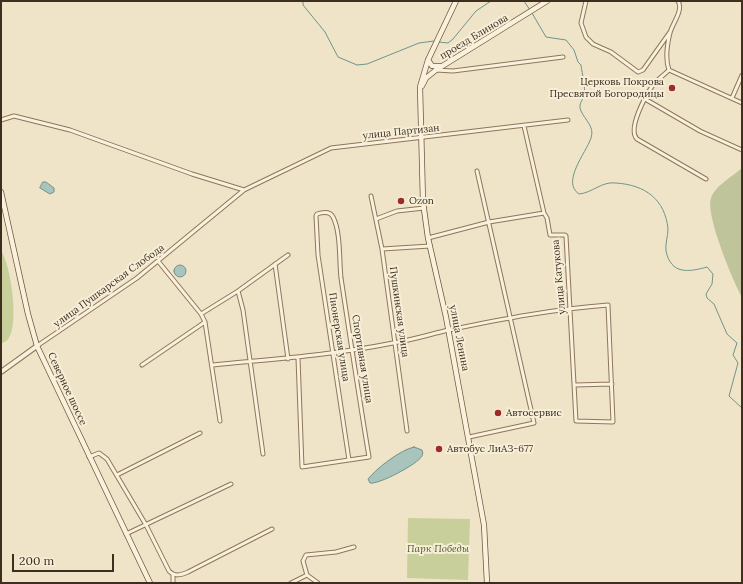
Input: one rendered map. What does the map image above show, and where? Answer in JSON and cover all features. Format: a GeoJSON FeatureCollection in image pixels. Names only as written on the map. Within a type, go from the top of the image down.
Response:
{"type":"FeatureCollection","features":[{"type":"Feature","properties":{"kind":"main road","name":"улица Ленина"},"geometry":{"type":"LineString","coordinates":[[456,1],[428,60],[422,78],[419,95],[424,208],[428,238],[469,437],[484,525],[487,583]]}},
{"type":"Feature","properties":{"kind":"main road","name":"проезд Блинова"},"geometry":{"type":"LineString","coordinates":[[419,95],[424,82],[436,70],[547,1]]}},
{"type":"Feature","properties":{"kind":"main road"},"geometry":{"type":"LineString","coordinates":[[428,60],[432,66],[443,66]]}},
{"type":"Feature","properties":{"kind":"main road","name":"Северное шоссе"},"geometry":{"type":"LineString","coordinates":[[1,192],[28,314],[37,346],[150,583]]}},
{"type":"Feature","properties":{"kind":"street"},"geometry":{"type":"LineString","coordinates":[[586,1],[581,23],[586,37],[593,44],[611,52],[638,72],[643,70],[670,32],[680,9],[678,1]]}},
{"type":"Feature","properties":{"kind":"street"},"geometry":{"type":"LineString","coordinates":[[670,32],[667,53],[670,70]]}},
{"type":"Feature","properties":{"kind":"street"},"geometry":{"type":"LineString","coordinates":[[436,70],[454,71],[563,57]]}},
{"type":"Feature","properties":{"kind":"street"},"geometry":{"type":"LineString","coordinates":[[670,70],[742,103]]}},
{"type":"Feature","properties":{"kind":"street"},"geometry":{"type":"LineString","coordinates":[[670,70],[656,83],[645,99],[633,128],[634,137],[706,179]]}},
{"type":"Feature","properties":{"kind":"street"},"geometry":{"type":"LineString","coordinates":[[732,98],[742,75]]}},
{"type":"Feature","properties":{"kind":"street"},"geometry":{"type":"LineString","coordinates":[[645,99],[693,127],[742,150]]}},
{"type":"Feature","properties":{"kind":"street"},"geometry":{"type":"LineString","coordinates":[[1,120],[14,116],[70,130],[192,174],[244,190]]}},
{"type":"Feature","properties":{"kind":"street","name":"улица Партизан"},"geometry":{"type":"LineString","coordinates":[[244,190],[331,148],[568,120]]}},
{"type":"Feature","properties":{"kind":"street","name":"улица Катукова"},"geometry":{"type":"LineString","coordinates":[[524,126],[550,235],[566,236],[576,420],[613,422],[612,384]]}},
{"type":"Feature","properties":{"kind":"street"},"geometry":{"type":"LineString","coordinates":[[469,437],[534,423],[477,170]]}},
{"type":"Feature","properties":{"kind":"street","name":"улица Пушкарская Слобода"},"geometry":{"type":"LineString","coordinates":[[37,346],[158,262],[244,190]]}},
{"type":"Feature","properties":{"kind":"street","name":"Пушкинская улица"},"geometry":{"type":"LineString","coordinates":[[371,196],[382,249],[407,431]]}},
{"type":"Feature","properties":{"kind":"street"},"geometry":{"type":"LineString","coordinates":[[376,219],[397,211],[424,208]]}},
{"type":"Feature","properties":{"kind":"street","name":"Спортивная улица"},"geometry":{"type":"LineString","coordinates":[[298,358],[302,467],[369,457],[352,350],[334,218],[329,213],[325,212],[321,212],[316,216]]}},
{"type":"Feature","properties":{"kind":"street"},"geometry":{"type":"LineString","coordinates":[[428,238],[489,222],[544,213]]}},
{"type":"Feature","properties":{"kind":"street","name":"Пионерская улица"},"geometry":{"type":"LineString","coordinates":[[316,216],[318,255],[349,460]]}},
{"type":"Feature","properties":{"kind":"street"},"geometry":{"type":"LineString","coordinates":[[382,249],[430,246]]}},
{"type":"Feature","properties":{"kind":"street"},"geometry":{"type":"LineString","coordinates":[[201,314],[238,291],[288,255]]}},
{"type":"Feature","properties":{"kind":"street"},"geometry":{"type":"LineString","coordinates":[[158,262],[201,314],[205,322],[213,365],[220,421]]}},
{"type":"Feature","properties":{"kind":"street"},"geometry":{"type":"LineString","coordinates":[[275,264],[288,359]]}},
{"type":"Feature","properties":{"kind":"street"},"geometry":{"type":"LineString","coordinates":[[238,291],[243,310],[263,454]]}},
{"type":"Feature","properties":{"kind":"street"},"geometry":{"type":"LineString","coordinates":[[213,365],[288,359],[333,353],[394,343],[511,317],[571,308],[608,306],[612,384],[575,385]]}},
{"type":"Feature","properties":{"kind":"street"},"geometry":{"type":"LineString","coordinates":[[142,365],[205,322]]}},
{"type":"Feature","properties":{"kind":"street"},"geometry":{"type":"LineString","coordinates":[[1,372],[37,346]]}},
{"type":"Feature","properties":{"kind":"street"},"geometry":{"type":"LineString","coordinates":[[117,475],[200,433]]}},
{"type":"Feature","properties":{"kind":"street"},"geometry":{"type":"LineString","coordinates":[[89,457],[99,453],[107,458],[146,525],[169,571],[173,574],[176,575],[188,572],[272,529]]}},
{"type":"Feature","properties":{"kind":"street"},"geometry":{"type":"LineString","coordinates":[[126,534],[231,484]]}},
{"type":"Feature","properties":{"kind":"street"},"geometry":{"type":"LineString","coordinates":[[318,583],[307,576],[303,561],[306,555],[336,552],[354,547]]}},
{"type":"Feature","properties":{"kind":"street"},"geometry":{"type":"LineString","coordinates":[[173,574],[173,583]]}},
{"type":"Feature","properties":{"kind":"street"},"geometry":{"type":"LineString","coordinates":[[291,583],[307,576]]}},
{"type":"Feature","properties":{"kind":"green space"},"geometry":{"type":"Polygon","coordinates":[[[742,168],[742,297],[721,248],[710,206],[711,198],[716,189],[742,168]]]}},
{"type":"Feature","properties":{"kind":"green space"},"geometry":{"type":"Polygon","coordinates":[[[1,251],[5,258],[11,285],[14,316],[12,329],[8,339],[2,343],[1,251]]]}},
{"type":"Feature","properties":{"kind":"green space","name":"Парк Победы"},"geometry":{"type":"Polygon","coordinates":[[[408,518],[470,519],[468,580],[407,578],[408,518]]]}},
{"type":"Feature","properties":{"kind":"water"},"geometry":{"type":"Polygon","coordinates":[[[43,182],[46,182],[54,188],[54,192],[50,194],[40,188],[43,182]]]}},
{"type":"Feature","properties":{"kind":"water"},"geometry":{"type":"Polygon","coordinates":[[[178,265],[182,265],[186,271],[182,277],[178,277],[174,273],[174,269],[178,265]]]}},
{"type":"Feature","properties":{"kind":"water"},"geometry":{"type":"Polygon","coordinates":[[[414,447],[422,450],[423,453],[419,460],[406,469],[381,481],[370,483],[368,479],[383,465],[402,452],[414,447]]]}},
{"type":"Feature","properties":{"kind":"waterway"},"geometry":{"type":"LineString","coordinates":[[303,1],[303,5],[325,32],[338,57],[357,65],[367,64],[419,43],[434,41]]}},
{"type":"Feature","properties":{"kind":"waterway"},"geometry":{"type":"LineString","coordinates":[[439,42],[448,43],[476,11],[491,1]]}},
{"type":"Feature","properties":{"kind":"waterway"},"geometry":{"type":"LineString","coordinates":[[524,1],[530,10]]}},
{"type":"Feature","properties":{"kind":"waterway"},"geometry":{"type":"LineString","coordinates":[[532,13],[546,37],[566,40],[574,50],[578,62],[581,65],[584,96],[580,109],[591,127],[592,134],[576,167],[573,182],[574,189],[579,194],[588,192],[606,184],[626,184],[644,191],[658,202],[663,209],[668,229],[666,246],[668,259],[676,268],[682,270],[694,270],[707,267],[713,274],[712,284],[706,294],[707,298],[714,304],[727,334],[737,343],[733,355],[738,363],[729,396],[742,408]]}},
{"type":"Feature","properties":{"kind":"place","name":"Церковь Покрова Пресвятой Богородицы"},"geometry":{"type":"Point","coordinates":[672,88]}},
{"type":"Feature","properties":{"kind":"place","name":"Ozon"},"geometry":{"type":"Point","coordinates":[401,201]}},
{"type":"Feature","properties":{"kind":"place","name":"Автосервис"},"geometry":{"type":"Point","coordinates":[498,413]}},
{"type":"Feature","properties":{"kind":"place","name":"Автобус ЛиАЗ-677"},"geometry":{"type":"Point","coordinates":[439,449]}}]}
